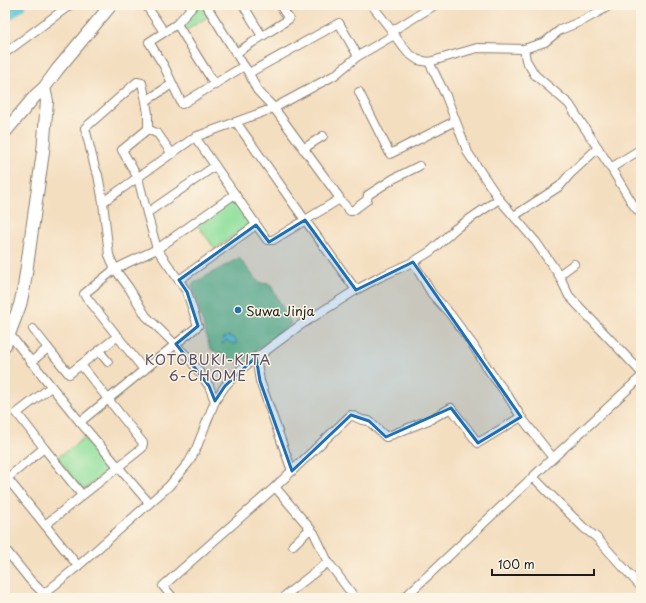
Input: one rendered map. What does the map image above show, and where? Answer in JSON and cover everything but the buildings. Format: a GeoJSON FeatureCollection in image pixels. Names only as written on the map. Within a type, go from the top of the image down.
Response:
{"type":"FeatureCollection","features":[{"type":"Feature","properties":{"kind":"main road"},"geometry":{"type":"LineString","coordinates":[[5,132],[36,95],[44,88],[111,5]]}},
{"type":"Feature","properties":{"kind":"main road"},"geometry":{"type":"LineString","coordinates":[[7,337],[20,305],[25,280],[42,152],[47,101],[44,88]]}},
{"type":"Feature","properties":{"kind":"street"},"geometry":{"type":"LineString","coordinates":[[5,53],[70,5]]}},
{"type":"Feature","properties":{"kind":"street"},"geometry":{"type":"LineString","coordinates":[[146,5],[164,32]]}},
{"type":"Feature","properties":{"kind":"street"},"geometry":{"type":"LineString","coordinates":[[194,5],[177,24],[150,42],[164,66],[182,104],[244,66]]}},
{"type":"Feature","properties":{"kind":"street"},"geometry":{"type":"LineString","coordinates":[[206,5],[249,73],[257,90],[274,108],[339,197],[338,200]]}},
{"type":"Feature","properties":{"kind":"street"},"geometry":{"type":"LineString","coordinates":[[243,5],[262,36]]}},
{"type":"Feature","properties":{"kind":"street"},"geometry":{"type":"LineString","coordinates":[[236,53],[289,18],[280,5]]}},
{"type":"Feature","properties":{"kind":"street"},"geometry":{"type":"LineString","coordinates":[[372,5],[408,53],[418,60],[429,62],[477,48],[524,48],[545,42],[560,30],[584,20],[611,5]]}},
{"type":"Feature","properties":{"kind":"street"},"geometry":{"type":"LineString","coordinates":[[103,202],[196,137],[274,108],[335,75],[358,56],[435,5]]}},
{"type":"Feature","properties":{"kind":"street"},"geometry":{"type":"LineString","coordinates":[[177,24],[215,85]]}},
{"type":"Feature","properties":{"kind":"street"},"geometry":{"type":"LineString","coordinates":[[249,73],[339,24],[358,56]]}},
{"type":"Feature","properties":{"kind":"street"},"geometry":{"type":"LineString","coordinates":[[524,48],[526,60],[536,75],[569,104],[634,206],[641,214]]}},
{"type":"Feature","properties":{"kind":"street"},"geometry":{"type":"LineString","coordinates":[[429,62],[446,96],[468,153],[499,200],[536,242],[559,275],[569,296],[641,372]]}},
{"type":"Feature","properties":{"kind":"street"},"geometry":{"type":"LineString","coordinates":[[148,129],[148,114],[142,83],[137,82],[85,128],[98,175],[103,202],[109,255],[115,269],[129,288],[146,316],[190,359],[208,386],[215,401]]}},
{"type":"Feature","properties":{"kind":"street"},"geometry":{"type":"LineString","coordinates":[[146,101],[172,84]]}},
{"type":"Feature","properties":{"kind":"street"},"geometry":{"type":"LineString","coordinates":[[359,92],[390,154],[455,121]]}},
{"type":"Feature","properties":{"kind":"street"},"geometry":{"type":"LineString","coordinates":[[236,122],[356,290]]}},
{"type":"Feature","properties":{"kind":"street"},"geometry":{"type":"LineString","coordinates":[[148,129],[158,134],[172,154]]}},
{"type":"Feature","properties":{"kind":"street"},"geometry":{"type":"LineString","coordinates":[[80,422],[198,326],[187,292],[157,249],[138,178],[122,150],[148,129]]}},
{"type":"Feature","properties":{"kind":"street"},"geometry":{"type":"LineString","coordinates":[[303,149],[323,136]]}},
{"type":"Feature","properties":{"kind":"street"},"geometry":{"type":"LineString","coordinates":[[196,137],[267,240],[273,240],[338,200]]}},
{"type":"Feature","properties":{"kind":"street"},"geometry":{"type":"LineString","coordinates":[[514,216],[560,186],[570,174],[598,148]]}},
{"type":"Feature","properties":{"kind":"street"},"geometry":{"type":"LineString","coordinates":[[611,168],[641,149]]}},
{"type":"Feature","properties":{"kind":"street"},"geometry":{"type":"LineString","coordinates":[[147,213],[215,166]]}},
{"type":"Feature","properties":{"kind":"street"},"geometry":{"type":"LineString","coordinates":[[338,200],[342,201],[347,210],[352,211],[367,200],[368,195],[392,179],[419,166]]}},
{"type":"Feature","properties":{"kind":"street"},"geometry":{"type":"LineString","coordinates":[[144,370],[84,294],[115,269],[157,249],[235,194]]}},
{"type":"Feature","properties":{"kind":"street"},"geometry":{"type":"LineString","coordinates":[[5,549],[42,596],[169,486],[189,462],[196,449],[215,401],[224,386],[240,370],[299,326],[356,290],[413,262],[431,250],[455,229],[499,200]]}},
{"type":"Feature","properties":{"kind":"street"},"geometry":{"type":"LineString","coordinates":[[179,280],[256,224]]}},
{"type":"Feature","properties":{"kind":"street"},"geometry":{"type":"LineString","coordinates":[[413,262],[432,294],[450,314],[469,339],[521,417],[553,458]]}},
{"type":"Feature","properties":{"kind":"street"},"geometry":{"type":"LineString","coordinates":[[559,275],[574,264]]}},
{"type":"Feature","properties":{"kind":"street"},"geometry":{"type":"LineString","coordinates":[[33,329],[69,374],[118,336]]}},
{"type":"Feature","properties":{"kind":"street"},"geometry":{"type":"LineString","coordinates":[[7,337],[31,362],[149,503]]}},
{"type":"Feature","properties":{"kind":"street"},"geometry":{"type":"LineString","coordinates":[[31,362],[48,348]]}},
{"type":"Feature","properties":{"kind":"street"},"geometry":{"type":"LineString","coordinates":[[98,351],[108,362]]}},
{"type":"Feature","properties":{"kind":"street"},"geometry":{"type":"LineString","coordinates":[[256,357],[260,381],[292,471]]}},
{"type":"Feature","properties":{"kind":"street"},"geometry":{"type":"LineString","coordinates":[[45,525],[142,448],[143,443],[81,365]]}},
{"type":"Feature","properties":{"kind":"street"},"geometry":{"type":"LineString","coordinates":[[404,598],[641,377]]}},
{"type":"Feature","properties":{"kind":"street"},"geometry":{"type":"LineString","coordinates":[[51,387],[17,413],[82,495]]}},
{"type":"Feature","properties":{"kind":"street"},"geometry":{"type":"LineString","coordinates":[[173,598],[163,586],[275,487],[352,415],[369,421],[386,437],[430,419],[450,408],[478,443],[521,417]]}},
{"type":"Feature","properties":{"kind":"street"},"geometry":{"type":"LineString","coordinates":[[44,448],[6,479],[78,566]]}},
{"type":"Feature","properties":{"kind":"street"},"geometry":{"type":"LineString","coordinates":[[533,478],[584,528],[596,537],[641,587]]}},
{"type":"Feature","properties":{"kind":"street"},"geometry":{"type":"LineString","coordinates":[[275,487],[314,533],[328,562],[355,598]]}},
{"type":"Feature","properties":{"kind":"street"},"geometry":{"type":"LineString","coordinates":[[293,545],[310,529]]}},
{"type":"Feature","properties":{"kind":"street"},"geometry":{"type":"LineString","coordinates":[[286,594],[328,562]]}},
{"type":"Feature","properties":{"kind":"highlighted area"},"geometry":{"type":"Polygon","coordinates":[[[305,220],[356,290],[413,262],[521,417],[478,443],[451,408],[386,437],[369,421],[351,415],[292,471],[260,381],[256,357],[225,386],[215,401],[209,386],[176,344],[198,326],[187,292],[179,280],[256,225],[269,242],[305,220]]]}},
{"type":"Feature","properties":{"kind":"green space"},"geometry":{"type":"Polygon","coordinates":[[[199,5],[203,5],[209,16],[185,31],[182,26],[182,22],[199,5]]]}},
{"type":"Feature","properties":{"kind":"green space"},"geometry":{"type":"Polygon","coordinates":[[[232,200],[236,201],[251,220],[249,225],[215,249],[197,224],[232,200]]]}},
{"type":"Feature","properties":{"kind":"green space"},"geometry":{"type":"Polygon","coordinates":[[[239,258],[259,283],[270,284],[291,324],[240,363],[210,349],[192,284],[239,258]]]}},
{"type":"Feature","properties":{"kind":"green space"},"geometry":{"type":"Polygon","coordinates":[[[84,438],[109,466],[108,470],[85,489],[82,489],[57,458],[84,438]]]}},
{"type":"Feature","properties":{"kind":"water"},"geometry":{"type":"Polygon","coordinates":[[[228,336],[234,338],[236,344],[232,344],[226,340],[223,344],[221,343],[224,338],[228,336]]]}},
{"type":"Feature","properties":{"kind":"waterway"},"geometry":{"type":"LineString","coordinates":[[5,17],[20,5]]}},
{"type":"Feature","properties":{"kind":"place","name":"Suwa Jinja"},"geometry":{"type":"Point","coordinates":[238,310]}},
{"type":"Feature","properties":{"kind":"district","name":"KOTOBUKI-KITA 6-CHOME"},"geometry":{"type":"Point","coordinates":[208,368]}}]}
